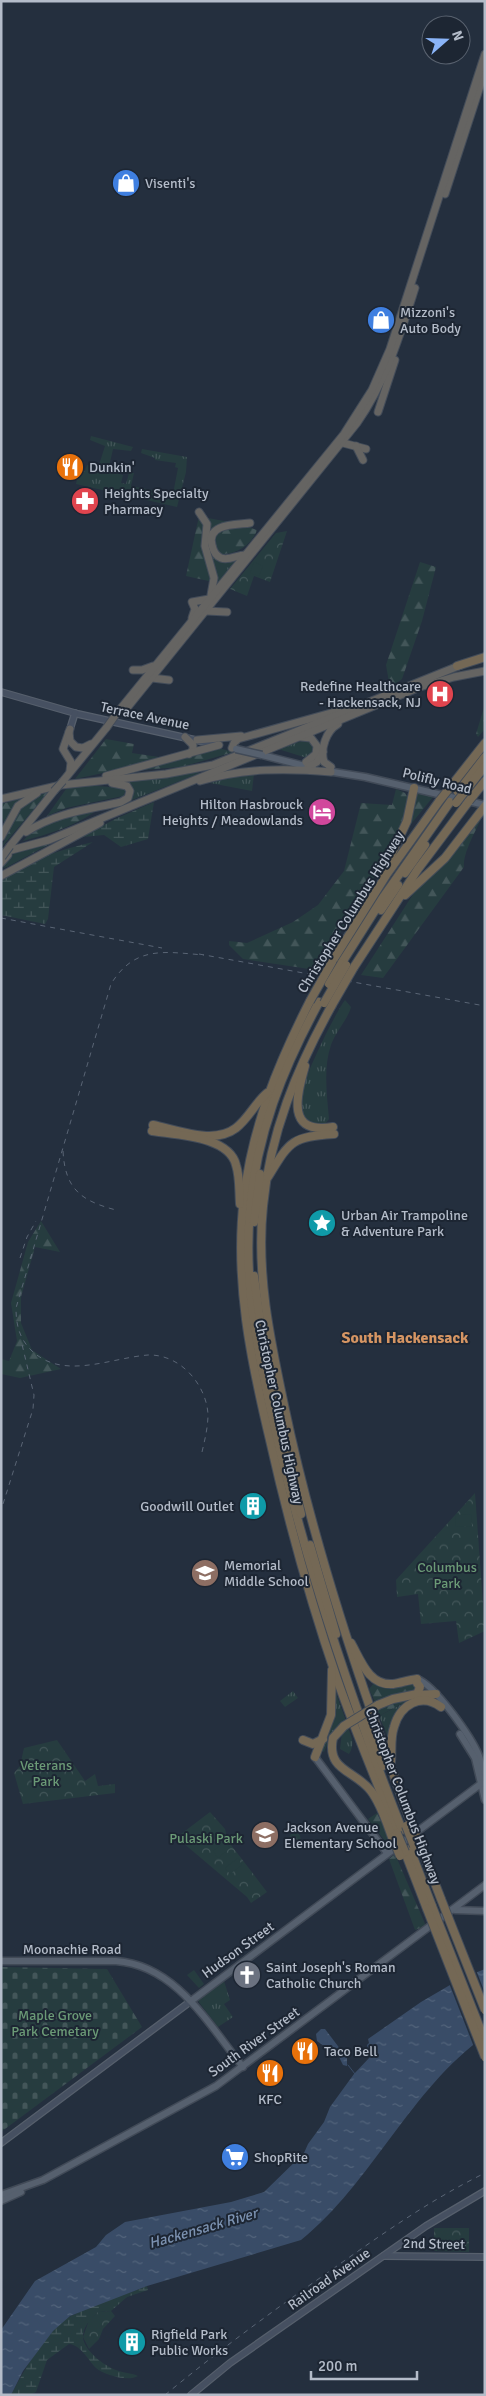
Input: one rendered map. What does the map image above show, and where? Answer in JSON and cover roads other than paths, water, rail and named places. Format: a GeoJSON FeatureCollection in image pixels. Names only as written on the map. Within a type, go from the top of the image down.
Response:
{"type":"FeatureCollection","features":[{"type":"Feature","properties":{"kind":"highway"},"geometry":{"type":"LineString","coordinates":[[120,714],[136,689],[206,612],[348,429],[380,373],[396,331],[485,54]]}},
{"type":"Feature","properties":{"kind":"highway"},"geometry":{"type":"LineString","coordinates":[[281,515],[343,443],[374,397],[398,342],[485,71]]}},
{"type":"Feature","properties":{"kind":"highway"},"geometry":{"type":"LineString","coordinates":[[378,412],[393,368],[398,342]]}},
{"type":"Feature","properties":{"kind":"highway"},"geometry":{"type":"LineString","coordinates":[[343,443],[366,449]]}},
{"type":"Feature","properties":{"kind":"highway"},"geometry":{"type":"LineString","coordinates":[[356,446],[362,460]]}},
{"type":"Feature","properties":{"kind":"highway"},"geometry":{"type":"LineString","coordinates":[[200,512],[206,521],[205,546],[214,578],[209,599]]}},
{"type":"Feature","properties":{"kind":"highway"},"geometry":{"type":"LineString","coordinates":[[245,555],[226,559],[220,557],[212,548],[212,537],[221,527],[250,523]]}},
{"type":"Feature","properties":{"kind":"highway"},"geometry":{"type":"LineString","coordinates":[[13,846],[56,789],[152,678],[191,621],[245,555],[264,536]]}},
{"type":"Feature","properties":{"kind":"highway"},"geometry":{"type":"LineString","coordinates":[[206,612],[226,612],[222,608],[218,596]]}},
{"type":"Feature","properties":{"kind":"highway"},"geometry":{"type":"LineString","coordinates":[[191,621],[194,609],[192,602],[202,602],[209,599]]}},
{"type":"Feature","properties":{"kind":"highway"},"geometry":{"type":"LineString","coordinates":[[3,855],[49,840],[298,737],[457,666],[485,656]]}},
{"type":"Feature","properties":{"kind":"highway"},"geometry":{"type":"LineString","coordinates":[[152,678],[169,680],[161,663]]}},
{"type":"Feature","properties":{"kind":"highway"},"geometry":{"type":"LineString","coordinates":[[136,689],[139,679],[133,670],[151,668],[161,663]]}},
{"type":"Feature","properties":{"kind":"highway"},"geometry":{"type":"LineString","coordinates":[[86,782],[171,774],[213,765],[378,702],[431,684],[485,671]]}},
{"type":"Feature","properties":{"kind":"highway"},"geometry":{"type":"LineString","coordinates":[[234,749],[235,741],[378,702]]}},
{"type":"Feature","properties":{"kind":"highway"},"geometry":{"type":"LineString","coordinates":[[310,764],[323,751],[332,728],[378,702]]}},
{"type":"Feature","properties":{"kind":"highway"},"geometry":{"type":"LineString","coordinates":[[67,778],[109,727]]}},
{"type":"Feature","properties":{"kind":"highway"},"geometry":{"type":"LineString","coordinates":[[70,729],[69,739],[76,747],[83,748],[94,743]]}},
{"type":"Feature","properties":{"kind":"highway"},"geometry":{"type":"LineString","coordinates":[[67,778],[71,762],[63,750],[70,729]]}},
{"type":"Feature","properties":{"kind":"highway"},"geometry":{"type":"LineString","coordinates":[[197,740],[222,740],[261,733]]}},
{"type":"Feature","properties":{"kind":"highway"},"geometry":{"type":"LineString","coordinates":[[185,737],[191,740],[194,746],[192,751],[185,755]]}},
{"type":"Feature","properties":{"kind":"highway"},"geometry":{"type":"LineString","coordinates":[[298,737],[311,738],[317,746],[310,764]]}},
{"type":"Feature","properties":{"kind":"highway","name":"Christopher Columbus Highway"},"geometry":{"type":"LineString","coordinates":[[402,1830],[331,1661],[293,1535],[263,1410],[245,1311],[241,1257],[242,1228],[249,1163],[269,1092],[286,1050],[310,1001],[374,895],[440,800],[485,743]]}},
{"type":"Feature","properties":{"kind":"highway"},"geometry":{"type":"LineString","coordinates":[[1,837],[20,803],[31,795],[86,782],[219,745]]}},
{"type":"Feature","properties":{"kind":"highway"},"geometry":{"type":"LineString","coordinates":[[323,751],[324,762],[331,769]]}},
{"type":"Feature","properties":{"kind":"highway","name":"Christopher Columbus Highway"},"geometry":{"type":"LineString","coordinates":[[485,757],[402,877],[347,965],[288,1077],[264,1151],[254,1228],[256,1299],[274,1400],[313,1558],[352,1682],[409,1849],[485,2010]]}},
{"type":"Feature","properties":{"kind":"highway","name":"Christopher Columbus Highway"},"geometry":{"type":"LineString","coordinates":[[460,793],[485,766]]}},
{"type":"Feature","properties":{"kind":"highway"},"geometry":{"type":"LineString","coordinates":[[162,792],[221,775],[248,770],[331,769]]}},
{"type":"Feature","properties":{"kind":"highway","name":"Christopher Columbus Highway"},"geometry":{"type":"LineString","coordinates":[[347,965],[398,901],[418,869],[485,781]]}},
{"type":"Feature","properties":{"kind":"highway"},"geometry":{"type":"LineString","coordinates":[[26,832],[49,819],[71,812],[121,802],[126,800],[130,794],[128,786],[123,784],[86,782]]}},
{"type":"Feature","properties":{"kind":"highway"},"geometry":{"type":"LineString","coordinates":[[374,895],[405,826],[414,788]]}},
{"type":"Feature","properties":{"kind":"highway"},"geometry":{"type":"LineString","coordinates":[[1,799],[56,789]]}},
{"type":"Feature","properties":{"kind":"highway"},"geometry":{"type":"LineString","coordinates":[[1,863],[3,855],[26,832],[56,789]]}},
{"type":"Feature","properties":{"kind":"highway"},"geometry":{"type":"LineString","coordinates":[[1,876],[135,804]]}},
{"type":"Feature","properties":{"kind":"highway"},"geometry":{"type":"LineString","coordinates":[[398,901],[445,858],[485,805]]}},
{"type":"Feature","properties":{"kind":"highway","name":"Christopher Columbus Highway"},"geometry":{"type":"LineString","coordinates":[[325,1004],[310,1046],[293,1082],[281,1118],[266,1181],[261,1244],[262,1283],[268,1328],[297,1466],[342,1626],[390,1767],[402,1830]]}},
{"type":"Feature","properties":{"kind":"highway"},"geometry":{"type":"LineString","coordinates":[[266,1181],[282,1154],[292,1143],[303,1137],[334,1130],[319,1129],[307,1125],[297,1109],[297,1092],[310,1046]]}},
{"type":"Feature","properties":{"kind":"highway"},"geometry":{"type":"LineString","coordinates":[[242,1228],[238,1171],[229,1151],[211,1142],[152,1128],[206,1135],[224,1134],[242,1122],[256,1103],[269,1092]]}},
{"type":"Feature","properties":{"kind":"highway"},"geometry":{"type":"LineString","coordinates":[[342,1626],[367,1673],[377,1682],[417,1681],[420,1691],[410,1696]]}},
{"type":"Feature","properties":{"kind":"highway"},"geometry":{"type":"LineString","coordinates":[[315,1757],[323,1739],[332,1709],[331,1661]]}},
{"type":"Feature","properties":{"kind":"highway"},"geometry":{"type":"LineString","coordinates":[[396,1683],[401,1680],[404,1672]]}},
{"type":"Feature","properties":{"kind":"highway"},"geometry":{"type":"LineString","coordinates":[[409,1849],[402,1830],[363,1782],[336,1764],[332,1756],[333,1738],[344,1726],[378,1705],[393,1699],[436,1694]]}},
{"type":"Feature","properties":{"kind":"highway"},"geometry":{"type":"LineString","coordinates":[[390,1767],[393,1729],[400,1714],[409,1705],[421,1700],[432,1700],[441,1707]]}},
{"type":"Feature","properties":{"kind":"highway"},"geometry":{"type":"LineString","coordinates":[[303,1740],[313,1744],[323,1739]]}},
{"type":"Feature","properties":{"kind":"highway","name":"Christopher Columbus Highway"},"geometry":{"type":"LineString","coordinates":[[409,1849],[411,1869],[434,1904],[485,2026]]}},
{"type":"Feature","properties":{"kind":"highway","name":"Christopher Columbus Highway"},"geometry":{"type":"LineString","coordinates":[[434,1904],[485,2040]]}},
{"type":"Feature","properties":{"kind":"highway","name":"Christopher Columbus Highway"},"geometry":{"type":"LineString","coordinates":[[434,1904],[485,2057]]}},
{"type":"Feature","properties":{"kind":"main road","name":"Terrace Avenue"},"geometry":{"type":"LineString","coordinates":[[1,692],[75,713],[384,781]]}},
{"type":"Feature","properties":{"kind":"main road"},"geometry":{"type":"LineString","coordinates":[[70,729],[75,713]]}},
{"type":"Feature","properties":{"kind":"main road","name":"Polifly Road"},"geometry":{"type":"LineString","coordinates":[[384,781],[485,805]]}},
{"type":"Feature","properties":{"kind":"main road"},"geometry":{"type":"LineString","coordinates":[[417,1681],[429,1686],[470,1740],[483,1768],[485,1800]]}},
{"type":"Feature","properties":{"kind":"main road"},"geometry":{"type":"LineString","coordinates":[[441,1707],[471,1750],[483,1782]]}},
{"type":"Feature","properties":{"kind":"main road"},"geometry":{"type":"LineString","coordinates":[[315,1757],[387,1853]]}},
{"type":"Feature","properties":{"kind":"main road","name":"Hudson Street"},"geometry":{"type":"LineString","coordinates":[[4,2141],[483,1782]]}},
{"type":"Feature","properties":{"kind":"main road"},"geometry":{"type":"LineString","coordinates":[[467,1794],[478,1794],[485,1800]]}},
{"type":"Feature","properties":{"kind":"main road","name":"South River Street"},"geometry":{"type":"LineString","coordinates":[[1,2195],[43,2180],[198,2097],[243,2067],[485,1885]]}},
{"type":"Feature","properties":{"kind":"main road"},"geometry":{"type":"LineString","coordinates":[[451,1911],[459,1908],[485,1911]]}},
{"type":"Feature","properties":{"kind":"main road","name":"Moonachie Road"},"geometry":{"type":"LineString","coordinates":[[1,1961],[133,1963],[160,1975],[191,2001],[243,2067]]}},
{"type":"Feature","properties":{"kind":"main road"},"geometry":{"type":"LineString","coordinates":[[1,2201],[43,2180]]}},
{"type":"Feature","properties":{"kind":"main road","name":"Railroad Avenue"},"geometry":{"type":"LineString","coordinates":[[191,2395],[230,2364],[443,2214],[485,2191]]}},
{"type":"Feature","properties":{"kind":"main road","name":"2nd Street"},"geometry":{"type":"LineString","coordinates":[[384,2256],[485,2257]]}},
{"type":"Feature","properties":{"kind":"water","name":"Hackensack River"},"geometry":{"type":"Polygon","coordinates":[[[485,1969],[485,2036],[459,2057],[435,2082],[349,2192],[301,2240],[147,2286],[70,2316],[53,2331],[23,2371],[11,2395],[1,2395],[1,2330],[35,2281],[96,2247],[106,2235],[125,2222],[231,2202],[264,2192],[304,2153],[308,2144],[324,2122],[330,2107],[354,2074],[370,2057],[367,2045],[369,2043],[368,2039],[421,2002],[462,1978],[485,1969]]]}},
{"type":"Feature","properties":{"kind":"water"},"geometry":{"type":"Polygon","coordinates":[[[321,2029],[325,2029],[347,2058],[347,2066],[343,2065],[339,2057],[317,2041],[316,2034],[321,2029]]]}},
{"type":"Feature","properties":{"kind":"waterway"},"geometry":{"type":"LineString","coordinates":[[348,2065],[355,2074]]}},
{"type":"Feature","properties":{"kind":"railway"},"geometry":{"type":"LineString","coordinates":[[1,918],[162,948]]}},
{"type":"Feature","properties":{"kind":"railway"},"geometry":{"type":"LineString","coordinates":[[202,1452],[208,1414],[206,1403],[197,1382],[181,1365],[160,1356],[148,1355],[87,1365],[57,1364],[43,1359],[31,1350],[24,1341],[19,1330],[16,1308],[111,984],[120,971],[141,957],[164,953],[204,955]]}},
{"type":"Feature","properties":{"kind":"railway"},"geometry":{"type":"LineString","coordinates":[[199,954],[485,1006]]}},
{"type":"Feature","properties":{"kind":"railway"},"geometry":{"type":"LineString","coordinates":[[63,1151],[67,1175],[78,1192],[85,1198],[116,1210]]}},
{"type":"Feature","properties":{"kind":"railway"},"geometry":{"type":"LineString","coordinates":[[20,1258],[27,1237],[36,1221]]}},
{"type":"Feature","properties":{"kind":"railway"},"geometry":{"type":"LineString","coordinates":[[3,1504],[33,1409],[34,1395],[21,1340]]}},
{"type":"Feature","properties":{"kind":"railway"},"geometry":{"type":"LineString","coordinates":[[165,2395],[285,2302],[365,2246],[423,2207],[485,2173]]}},
{"type":"Feature","properties":{"kind":"place","name":"Visenti's"},"geometry":{"type":"Point","coordinates":[126,183]}},
{"type":"Feature","properties":{"kind":"place","name":"Mizzoni's Auto Body"},"geometry":{"type":"Point","coordinates":[381,320]}},
{"type":"Feature","properties":{"kind":"place","name":"Dunkin'"},"geometry":{"type":"Point","coordinates":[70,467]}},
{"type":"Feature","properties":{"kind":"place","name":"Heights Specialty Pharmacy"},"geometry":{"type":"Point","coordinates":[85,501]}},
{"type":"Feature","properties":{"kind":"place","name":"Redefine Healthcare - Hackensack, NJ"},"geometry":{"type":"Point","coordinates":[440,694]}},
{"type":"Feature","properties":{"kind":"place","name":"Hilton Hasbrouck Heights / Meadowlands"},"geometry":{"type":"Point","coordinates":[322,812]}},
{"type":"Feature","properties":{"kind":"place","name":"Urban Air Trampoline & Adventure Park"},"geometry":{"type":"Point","coordinates":[322,1223]}},
{"type":"Feature","properties":{"kind":"place","name":"Goodwill Outlet"},"geometry":{"type":"Point","coordinates":[253,1506]}},
{"type":"Feature","properties":{"kind":"place","name":"Memorial Middle School"},"geometry":{"type":"Point","coordinates":[205,1573]}},
{"type":"Feature","properties":{"kind":"place","name":"Jackson Avenue Elementary School"},"geometry":{"type":"Point","coordinates":[265,1835]}},
{"type":"Feature","properties":{"kind":"place","name":"Saint Joseph's Roman Catholic Church"},"geometry":{"type":"Point","coordinates":[247,1975]}},
{"type":"Feature","properties":{"kind":"place","name":"Taco Bell"},"geometry":{"type":"Point","coordinates":[305,2051]}},
{"type":"Feature","properties":{"kind":"place","name":"KFC"},"geometry":{"type":"Point","coordinates":[270,2073]}},
{"type":"Feature","properties":{"kind":"place","name":"ShopRite"},"geometry":{"type":"Point","coordinates":[235,2157]}},
{"type":"Feature","properties":{"kind":"place","name":"Rigfield Park Public Works"},"geometry":{"type":"Point","coordinates":[132,2342]}},
{"type":"Feature","properties":{"kind":"district","name":"South Hackensack"},"geometry":{"type":"Point","coordinates":[405,1338]}},
{"type":"Feature","properties":{"kind":"park label","name":"Columbus Park"},"geometry":{"type":"Point","coordinates":[447,1575]}},
{"type":"Feature","properties":{"kind":"park label","name":"Veterans Park"},"geometry":{"type":"Point","coordinates":[46,1774]}},
{"type":"Feature","properties":{"kind":"park label","name":"Pulaski Park"},"geometry":{"type":"Point","coordinates":[206,1838]}},
{"type":"Feature","properties":{"kind":"park label","name":"Maple Grove Park Cemetary"},"geometry":{"type":"Point","coordinates":[55,2024]}}]}
